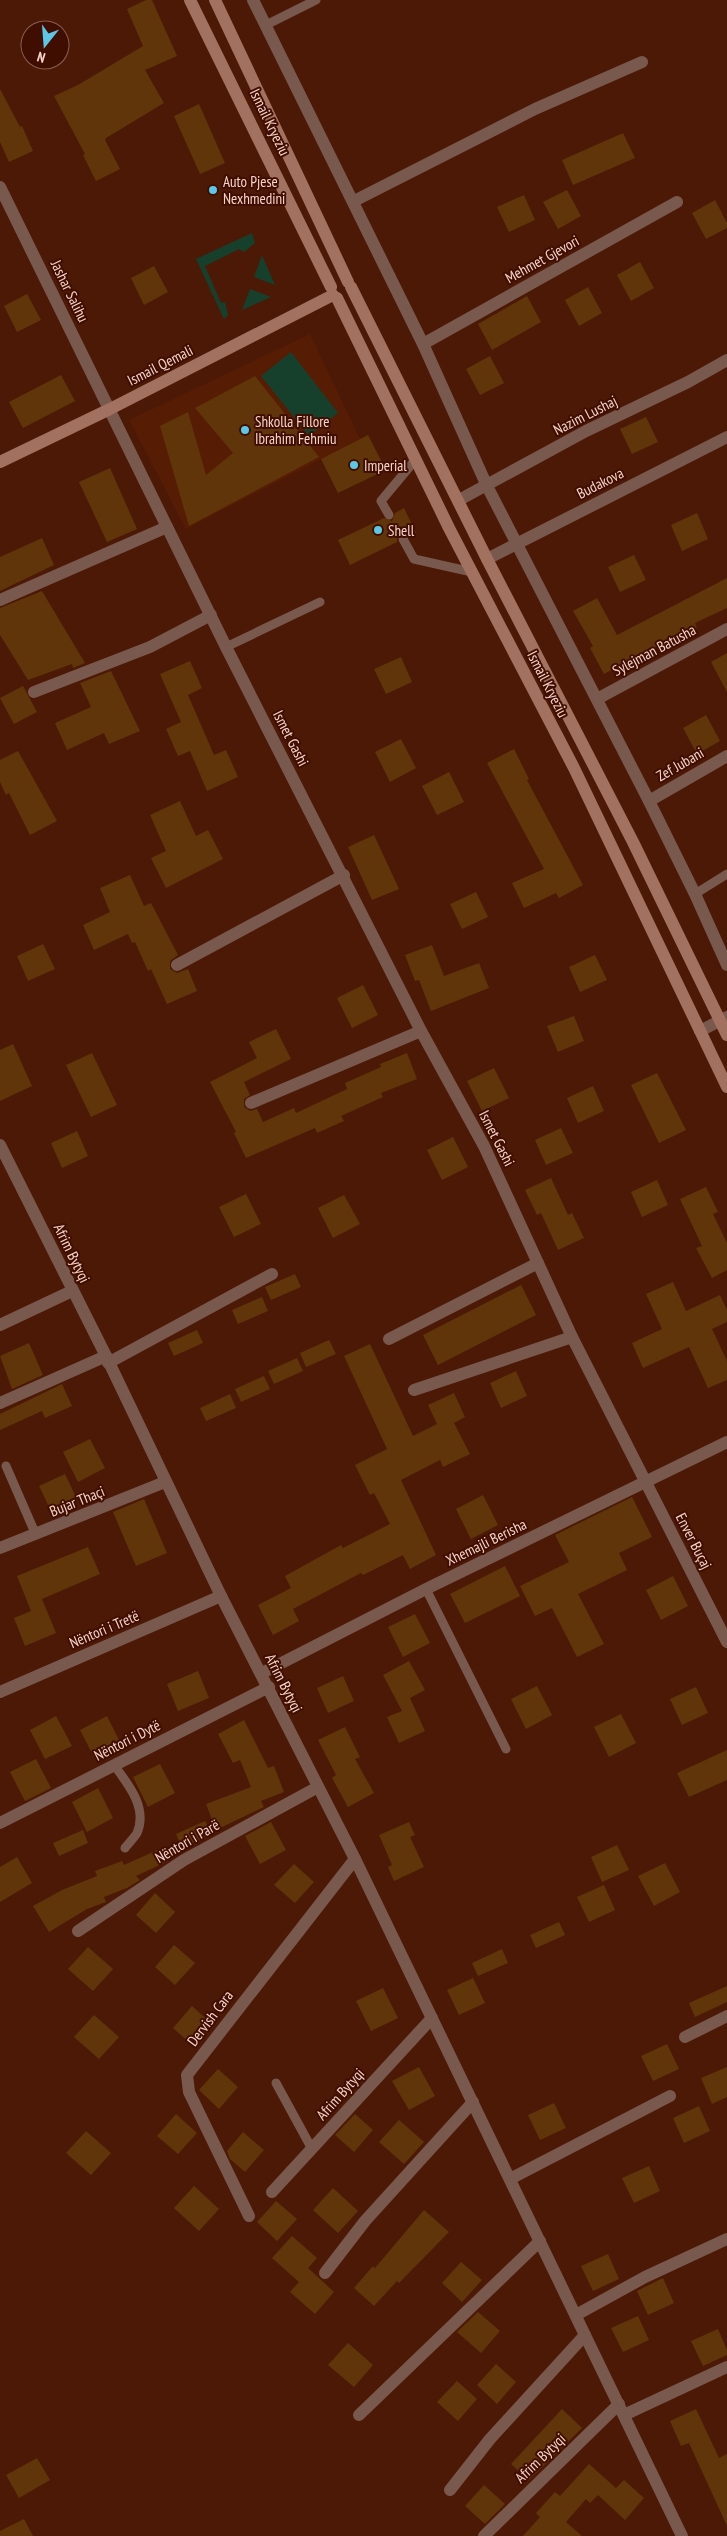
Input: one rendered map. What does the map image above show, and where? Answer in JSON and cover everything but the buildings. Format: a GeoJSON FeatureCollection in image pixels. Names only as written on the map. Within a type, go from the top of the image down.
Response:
{"type":"FeatureCollection","features":[{"type":"Feature","properties":{"kind":"main road","name":"Ismail Kryeziu"},"geometry":{"type":"LineString","coordinates":[[190,0],[472,572],[578,777],[727,1087]]}},
{"type":"Feature","properties":{"kind":"main road","name":"Ismail Kryeziu"},"geometry":{"type":"LineString","coordinates":[[214,0],[350,284],[487,559],[723,1019],[727,1035]]}},
{"type":"Feature","properties":{"kind":"main road","name":"Ismail Qemali"},"geometry":{"type":"LineString","coordinates":[[0,462],[110,409],[334,293],[348,296],[350,284]]}},
{"type":"Feature","properties":{"kind":"street"},"geometry":{"type":"LineString","coordinates":[[253,0],[423,344],[487,486],[649,801],[695,894],[727,966]]}},
{"type":"Feature","properties":{"kind":"street"},"geometry":{"type":"LineString","coordinates":[[354,201],[535,109],[642,62]]}},
{"type":"Feature","properties":{"kind":"street","name":"Jashar Salihu"},"geometry":{"type":"LineString","coordinates":[[0,187],[110,409]]}},
{"type":"Feature","properties":{"kind":"street","name":"Mehmet Gjevori"},"geometry":{"type":"LineString","coordinates":[[423,344],[677,202]]}},
{"type":"Feature","properties":{"kind":"street","name":"Nazim Lushaj"},"geometry":{"type":"LineString","coordinates":[[459,500],[586,431],[688,382],[727,360]]}},
{"type":"Feature","properties":{"kind":"street","name":"Ismet Gashi"},"geometry":{"type":"LineString","coordinates":[[110,409],[226,647],[344,875],[421,1031],[484,1146],[572,1337],[646,1482]]}},
{"type":"Feature","properties":{"kind":"street","name":"Budakova"},"geometry":{"type":"LineString","coordinates":[[487,559],[727,437]]}},
{"type":"Feature","properties":{"kind":"street"},"geometry":{"type":"LineString","coordinates":[[0,600],[167,527]]}},
{"type":"Feature","properties":{"kind":"street"},"geometry":{"type":"LineString","coordinates":[[34,692],[150,647],[211,615]]}},
{"type":"Feature","properties":{"kind":"street","name":"Sylejman Batusha"},"geometry":{"type":"LineString","coordinates":[[597,699],[727,629]]}},
{"type":"Feature","properties":{"kind":"street","name":"Zef Jubani"},"geometry":{"type":"LineString","coordinates":[[649,801],[727,756]]}},
{"type":"Feature","properties":{"kind":"street"},"geometry":{"type":"LineString","coordinates":[[177,965],[344,875]]}},
{"type":"Feature","properties":{"kind":"street"},"geometry":{"type":"LineString","coordinates":[[700,1031],[723,1019]]}},
{"type":"Feature","properties":{"kind":"street"},"geometry":{"type":"LineString","coordinates":[[251,1102],[421,1031]]}},
{"type":"Feature","properties":{"kind":"street","name":"Afrim Bytyqi"},"geometry":{"type":"LineString","coordinates":[[0,1145],[3,1159],[107,1359],[221,1596],[269,1686],[318,1788],[355,1859],[682,2536]]}},
{"type":"Feature","properties":{"kind":"street"},"geometry":{"type":"LineString","coordinates":[[388,1338],[538,1263]]}},
{"type":"Feature","properties":{"kind":"street"},"geometry":{"type":"LineString","coordinates":[[0,1403],[107,1359],[272,1274]]}},
{"type":"Feature","properties":{"kind":"street"},"geometry":{"type":"LineString","coordinates":[[0,1324],[72,1291]]}},
{"type":"Feature","properties":{"kind":"street"},"geometry":{"type":"LineString","coordinates":[[414,1390],[572,1337]]}},
{"type":"Feature","properties":{"kind":"street","name":"Xhemajli Berisha"},"geometry":{"type":"LineString","coordinates":[[262,1673],[426,1589],[727,1442]]}},
{"type":"Feature","properties":{"kind":"street","name":"Bujar Thaçi"},"geometry":{"type":"LineString","coordinates":[[0,1548],[165,1482]]}},
{"type":"Feature","properties":{"kind":"street","name":"Enver Buçaj"},"geometry":{"type":"LineString","coordinates":[[646,1482],[727,1642]]}},
{"type":"Feature","properties":{"kind":"street","name":"Nëntori i Tretë"},"geometry":{"type":"LineString","coordinates":[[0,1692],[221,1596]]}},
{"type":"Feature","properties":{"kind":"street","name":"Nëntori i Dytë"},"geometry":{"type":"LineString","coordinates":[[0,1823],[269,1686]]}},
{"type":"Feature","properties":{"kind":"street","name":"Nëntori i Parë"},"geometry":{"type":"LineString","coordinates":[[78,1931],[184,1860],[318,1788]]}},
{"type":"Feature","properties":{"kind":"street","name":"Dervish Cara"},"geometry":{"type":"LineString","coordinates":[[249,2216],[188,2092],[187,2075],[355,1859]]}},
{"type":"Feature","properties":{"kind":"street"},"geometry":{"type":"LineString","coordinates":[[685,2037],[727,2016]]}},
{"type":"Feature","properties":{"kind":"street","name":"Afrim Bytyqi"},"geometry":{"type":"LineString","coordinates":[[272,2192],[432,2018]]}},
{"type":"Feature","properties":{"kind":"street"},"geometry":{"type":"LineString","coordinates":[[510,2179],[670,2096]]}},
{"type":"Feature","properties":{"kind":"street"},"geometry":{"type":"LineString","coordinates":[[325,2273],[365,2221],[473,2102]]}},
{"type":"Feature","properties":{"kind":"street"},"geometry":{"type":"LineString","coordinates":[[576,2316],[644,2277],[727,2239]]}},
{"type":"Feature","properties":{"kind":"street"},"geometry":{"type":"LineString","coordinates":[[359,2415],[540,2241]]}},
{"type":"Feature","properties":{"kind":"street"},"geometry":{"type":"LineString","coordinates":[[450,2490],[490,2439],[585,2334]]}},
{"type":"Feature","properties":{"kind":"street"},"geometry":{"type":"LineString","coordinates":[[621,2410],[727,2367]]}},
{"type":"Feature","properties":{"kind":"street","name":"Afrim Bytyqi"},"geometry":{"type":"LineString","coordinates":[[484,2536],[621,2410]]}},
{"type":"Feature","properties":{"kind":"lane"},"geometry":{"type":"LineString","coordinates":[[266,25],[316,0]]}},
{"type":"Feature","properties":{"kind":"lane"},"geometry":{"type":"LineString","coordinates":[[389,515],[380,501],[416,459]]}},
{"type":"Feature","properties":{"kind":"lane"},"geometry":{"type":"LineString","coordinates":[[403,539],[414,559],[472,572]]}},
{"type":"Feature","properties":{"kind":"lane"},"geometry":{"type":"LineString","coordinates":[[226,647],[320,602]]}},
{"type":"Feature","properties":{"kind":"lane"},"geometry":{"type":"LineString","coordinates":[[695,894],[727,874]]}},
{"type":"Feature","properties":{"kind":"lane"},"geometry":{"type":"LineString","coordinates":[[6,1466],[36,1535]]}},
{"type":"Feature","properties":{"kind":"lane"},"geometry":{"type":"LineString","coordinates":[[426,1589],[506,1749]]}},
{"type":"Feature","properties":{"kind":"lane"},"geometry":{"type":"LineString","coordinates":[[114,1765],[130,1786],[141,1810],[137,1832],[125,1848]]}},
{"type":"Feature","properties":{"kind":"lane"},"geometry":{"type":"LineString","coordinates":[[276,2083],[312,2149]]}},
{"type":"Feature","properties":{"kind":"shaded area","name":"Shkolla Fillore Ibrahim Fehmiu"},"geometry":{"type":"Polygon","coordinates":[[[310,334],[360,439],[186,529],[129,420],[310,334]]]}},
{"type":"Feature","properties":{"kind":"green space"},"geometry":{"type":"Polygon","coordinates":[[[252,233],[255,243],[244,252],[239,249],[205,266],[221,303],[225,302],[228,315],[224,319],[196,259],[252,233]]]}},
{"type":"Feature","properties":{"kind":"green space"},"geometry":{"type":"Polygon","coordinates":[[[262,255],[275,285],[254,277],[262,255]]]}},
{"type":"Feature","properties":{"kind":"green space"},"geometry":{"type":"Polygon","coordinates":[[[250,289],[271,297],[242,310],[250,289]]]}},
{"type":"Feature","properties":{"kind":"green space"},"geometry":{"type":"Polygon","coordinates":[[[291,352],[338,413],[309,436],[261,376],[291,352]]]}},
{"type":"Feature","properties":{"kind":"place","name":"Auto Pjese Nexhmedini"},"geometry":{"type":"Point","coordinates":[213,190]}},
{"type":"Feature","properties":{"kind":"place","name":"Shkolla Fillore Ibrahim Fehmiu"},"geometry":{"type":"Point","coordinates":[245,430]}},
{"type":"Feature","properties":{"kind":"place","name":"Imperial"},"geometry":{"type":"Point","coordinates":[354,465]}},
{"type":"Feature","properties":{"kind":"place","name":"Shell"},"geometry":{"type":"Point","coordinates":[378,530]}}]}
